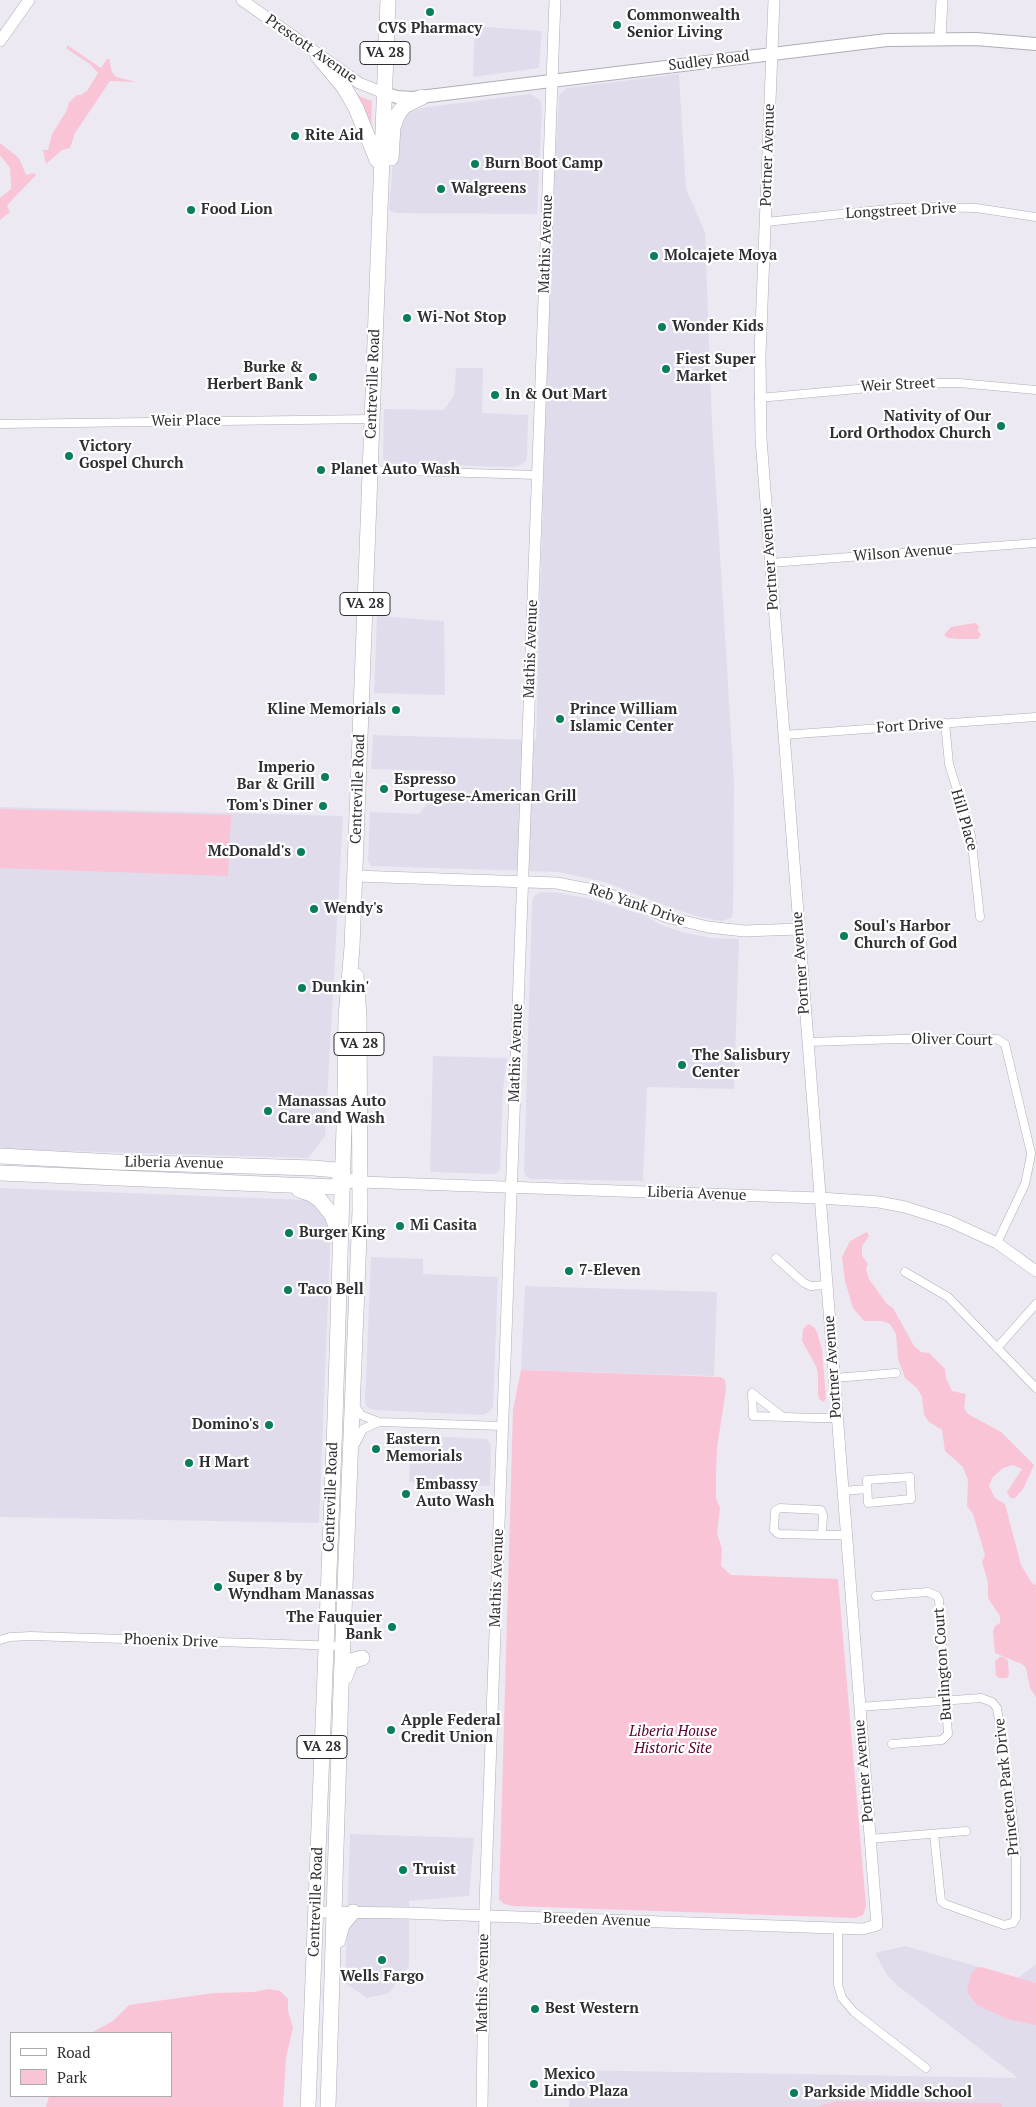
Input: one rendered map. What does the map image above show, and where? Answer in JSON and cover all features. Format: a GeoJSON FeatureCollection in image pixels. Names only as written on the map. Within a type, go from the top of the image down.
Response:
{"type":"FeatureCollection","features":[{"type":"Feature","properties":{"kind":"highway","name":"Centreville Road"},"geometry":{"type":"LineString","coordinates":[[308,2107],[343,1180],[346,1016],[352,948],[355,876],[388,0]]}},
{"type":"Feature","properties":{"kind":"highway"},"geometry":{"type":"LineString","coordinates":[[318,56],[339,81],[356,108],[371,140],[381,172]]}},
{"type":"Feature","properties":{"kind":"highway"},"geometry":{"type":"LineString","coordinates":[[379,208],[388,189],[396,117],[404,106],[422,97]]}},
{"type":"Feature","properties":{"kind":"highway","name":"Centreville Road"},"geometry":{"type":"LineString","coordinates":[[328,2107],[341,1687],[360,1182],[359,1016],[352,948]]}},
{"type":"Feature","properties":{"kind":"highway"},"geometry":{"type":"LineString","coordinates":[[314,1168],[325,1163],[333,1156],[344,1131]]}},
{"type":"Feature","properties":{"kind":"highway","name":"Liberia Avenue"},"geometry":{"type":"LineString","coordinates":[[0,1156],[115,1162],[314,1168],[336,1170],[343,1180]]}},
{"type":"Feature","properties":{"kind":"highway","name":"Liberia Avenue"},"geometry":{"type":"LineString","coordinates":[[0,1172],[334,1187],[343,1180],[360,1182]]}},
{"type":"Feature","properties":{"kind":"highway"},"geometry":{"type":"LineString","coordinates":[[283,1185],[311,1194],[320,1200],[332,1215],[340,1237]]}},
{"type":"Feature","properties":{"kind":"highway"},"geometry":{"type":"LineString","coordinates":[[341,1687],[351,1660],[362,1658]]}},
{"type":"Feature","properties":{"kind":"highway"},"geometry":{"type":"LineString","coordinates":[[332,1961],[342,1925],[353,1912]]}},
{"type":"Feature","properties":{"kind":"main road","name":"Sudley Road"},"geometry":{"type":"LineString","coordinates":[[384,93],[403,98],[422,97],[887,40],[940,38],[1036,44]]}},
{"type":"Feature","properties":{"kind":"street"},"geometry":{"type":"LineString","coordinates":[[0,41],[28,0]]}},
{"type":"Feature","properties":{"kind":"street","name":"Prescott Avenue"},"geometry":{"type":"LineString","coordinates":[[242,0],[318,56],[365,86],[384,93]]}},
{"type":"Feature","properties":{"kind":"street","name":"Mathis Avenue"},"geometry":{"type":"LineString","coordinates":[[482,2107],[484,1916],[555,0]]}},
{"type":"Feature","properties":{"kind":"street","name":"Portner Avenue"},"geometry":{"type":"LineString","coordinates":[[774,0],[759,398],[783,735],[877,1925]]}},
{"type":"Feature","properties":{"kind":"street"},"geometry":{"type":"LineString","coordinates":[[940,38],[942,0]]}},
{"type":"Feature","properties":{"kind":"street","name":"Longstreet Drive"},"geometry":{"type":"LineString","coordinates":[[766,222],[897,208],[928,207],[976,208],[1036,216]]}},
{"type":"Feature","properties":{"kind":"street","name":"Weir Street"},"geometry":{"type":"LineString","coordinates":[[759,398],[923,383],[959,383],[1036,390]]}},
{"type":"Feature","properties":{"kind":"street","name":"Weir Place"},"geometry":{"type":"LineString","coordinates":[[0,424],[372,419]]}},
{"type":"Feature","properties":{"kind":"street"},"geometry":{"type":"LineString","coordinates":[[370,470],[537,475]]}},
{"type":"Feature","properties":{"kind":"street","name":"Wilson Avenue"},"geometry":{"type":"LineString","coordinates":[[770,563],[1036,543]]}},
{"type":"Feature","properties":{"kind":"street","name":"Fort Drive"},"geometry":{"type":"LineString","coordinates":[[783,735],[1036,717]]}},
{"type":"Feature","properties":{"kind":"street","name":"Hill Place"},"geometry":{"type":"LineString","coordinates":[[945,723],[949,764],[971,834],[980,917]]}},
{"type":"Feature","properties":{"kind":"street","name":"Reb Yank Drive"},"geometry":{"type":"LineString","coordinates":[[355,876],[557,882],[590,889],[667,917],[708,928],[744,930],[799,929]]}},
{"type":"Feature","properties":{"kind":"street","name":"Oliver Court"},"geometry":{"type":"LineString","coordinates":[[808,1042],[997,1039],[1005,1044],[1027,1136],[1030,1160],[1025,1184],[996,1243]]}},
{"type":"Feature","properties":{"kind":"street","name":"Liberia Avenue"},"geometry":{"type":"LineString","coordinates":[[360,1182],[820,1198],[879,1202],[905,1207],[949,1220],[996,1243],[1036,1271]]}},
{"type":"Feature","properties":{"kind":"street"},"geometry":{"type":"LineString","coordinates":[[776,1258],[804,1283],[811,1286],[827,1285]]}},
{"type":"Feature","properties":{"kind":"street"},"geometry":{"type":"LineString","coordinates":[[906,1272],[948,1297],[1036,1388]]}},
{"type":"Feature","properties":{"kind":"street"},"geometry":{"type":"LineString","coordinates":[[997,1348],[1036,1304]]}},
{"type":"Feature","properties":{"kind":"street"},"geometry":{"type":"LineString","coordinates":[[834,1378],[896,1373]]}},
{"type":"Feature","properties":{"kind":"street"},"geometry":{"type":"LineString","coordinates":[[352,1401],[361,1415],[379,1422],[502,1426]]}},
{"type":"Feature","properties":{"kind":"street"},"geometry":{"type":"LineString","coordinates":[[783,1417],[837,1418]]}},
{"type":"Feature","properties":{"kind":"street"},"geometry":{"type":"LineString","coordinates":[[350,1462],[360,1432],[379,1422]]}},
{"type":"Feature","properties":{"kind":"street"},"geometry":{"type":"LineString","coordinates":[[910,1477],[911,1499],[868,1503],[867,1489],[866,1480],[910,1477]]}},
{"type":"Feature","properties":{"kind":"street"},"geometry":{"type":"LineString","coordinates":[[842,1491],[867,1489]]}},
{"type":"Feature","properties":{"kind":"street"},"geometry":{"type":"LineString","coordinates":[[822,1534],[823,1515],[821,1510],[780,1508],[775,1511],[774,1530],[777,1533],[846,1535]]}},
{"type":"Feature","properties":{"kind":"street","name":"Burlington Court"},"geometry":{"type":"LineString","coordinates":[[876,1596],[928,1592],[937,1596],[938,1600],[948,1734],[946,1738],[892,1744]]}},
{"type":"Feature","properties":{"kind":"street","name":"Phoenix Drive"},"geometry":{"type":"LineString","coordinates":[[0,1640],[10,1637],[31,1636],[343,1646]]}},
{"type":"Feature","properties":{"kind":"street","name":"Princeton Park Drive"},"geometry":{"type":"LineString","coordinates":[[859,1707],[985,1698],[992,1702],[998,1711],[1011,1800],[1016,1851],[1016,1918],[1013,1923],[1004,1925],[944,1904],[941,1901],[934,1834]]}},
{"type":"Feature","properties":{"kind":"street"},"geometry":{"type":"LineString","coordinates":[[869,1839],[966,1831]]}},
{"type":"Feature","properties":{"kind":"street","name":"Breeden Avenue"},"geometry":{"type":"LineString","coordinates":[[316,1912],[863,1929],[877,1925]]}},
{"type":"Feature","properties":{"kind":"street"},"geometry":{"type":"LineString","coordinates":[[838,1928],[838,1985],[842,1998],[854,2012],[926,2068]]}},
{"type":"Feature","properties":{"kind":"shaded area"},"geometry":{"type":"Polygon","coordinates":[[[475,26],[542,31],[539,68],[473,77],[475,26]]]}},
{"type":"Feature","properties":{"kind":"shaded area"},"geometry":{"type":"Polygon","coordinates":[[[679,74],[686,189],[705,232],[712,423],[734,783],[733,913],[731,918],[721,921],[696,916],[605,882],[558,872],[371,866],[368,861],[370,812],[419,814],[441,787],[441,771],[371,769],[373,735],[536,740],[550,255],[559,95],[567,88],[679,74]]]}},
{"type":"Feature","properties":{"kind":"shaded area"},"geometry":{"type":"Polygon","coordinates":[[[530,94],[540,100],[542,109],[537,214],[395,213],[389,210],[395,133],[408,113],[421,108],[530,94]]]}},
{"type":"Feature","properties":{"kind":"shaded area"},"geometry":{"type":"Polygon","coordinates":[[[456,368],[483,368],[482,413],[528,415],[527,460],[521,465],[513,467],[394,464],[387,462],[383,458],[384,409],[444,410],[454,395],[456,368]]]}},
{"type":"Feature","properties":{"kind":"shaded area"},"geometry":{"type":"Polygon","coordinates":[[[377,616],[444,621],[445,695],[374,693],[377,616]]]}},
{"type":"Feature","properties":{"kind":"shaded area"},"geometry":{"type":"Polygon","coordinates":[[[0,807],[343,816],[325,1136],[308,1158],[0,1149],[0,807]]]}},
{"type":"Feature","properties":{"kind":"shaded area"},"geometry":{"type":"Polygon","coordinates":[[[541,892],[560,893],[586,898],[644,915],[661,925],[685,933],[712,938],[739,939],[734,1089],[647,1087],[643,1181],[531,1179],[526,1176],[524,1171],[532,902],[534,896],[541,892]]]}},
{"type":"Feature","properties":{"kind":"shaded area"},"geometry":{"type":"Polygon","coordinates":[[[433,1056],[507,1058],[503,1090],[500,1169],[496,1174],[430,1172],[433,1056]]]}},
{"type":"Feature","properties":{"kind":"shaded area"},"geometry":{"type":"Polygon","coordinates":[[[0,1188],[306,1200],[321,1210],[331,1227],[319,1523],[0,1517],[0,1188]]]}},
{"type":"Feature","properties":{"kind":"shaded area"},"geometry":{"type":"Polygon","coordinates":[[[371,1257],[423,1259],[423,1274],[498,1277],[493,1407],[489,1412],[483,1415],[374,1410],[367,1407],[365,1402],[371,1257]]]}},
{"type":"Feature","properties":{"kind":"shaded area"},"geometry":{"type":"Polygon","coordinates":[[[525,1286],[717,1292],[714,1376],[521,1370],[525,1286]]]}},
{"type":"Feature","properties":{"kind":"shaded area"},"geometry":{"type":"Polygon","coordinates":[[[411,1435],[487,1439],[491,1446],[490,1486],[409,1482],[411,1435]]]}},
{"type":"Feature","properties":{"kind":"shaded area"},"geometry":{"type":"Polygon","coordinates":[[[350,1834],[474,1838],[469,1896],[409,1901],[409,1966],[389,1993],[367,1998],[345,1983],[350,1834]]]}},
{"type":"Feature","properties":{"kind":"shaded area"},"geometry":{"type":"Polygon","coordinates":[[[905,1946],[1018,1978],[1036,1964],[1036,2107],[569,2107],[570,2070],[1018,2078],[898,1986],[887,1975],[875,1953],[905,1946]]]}},
{"type":"Feature","properties":{"kind":"green space"},"geometry":{"type":"Polygon","coordinates":[[[67,45],[101,68],[109,59],[112,72],[116,77],[136,82],[110,81],[75,133],[70,148],[62,150],[46,164],[43,150],[48,150],[52,134],[67,110],[69,102],[77,95],[87,91],[98,73],[90,64],[67,49],[67,45]]]}},
{"type":"Feature","properties":{"kind":"green space"},"geometry":{"type":"Polygon","coordinates":[[[352,90],[361,97],[372,101],[371,133],[352,90]]]}},
{"type":"Feature","properties":{"kind":"green space"},"geometry":{"type":"Polygon","coordinates":[[[0,143],[19,158],[26,175],[34,173],[36,175],[7,206],[10,212],[0,220],[0,198],[11,189],[11,183],[10,168],[0,155],[0,143]]]}},
{"type":"Feature","properties":{"kind":"green space"},"geometry":{"type":"Polygon","coordinates":[[[975,623],[979,626],[978,631],[981,635],[978,639],[948,638],[944,635],[951,627],[975,623]]]}},
{"type":"Feature","properties":{"kind":"green space"},"geometry":{"type":"Polygon","coordinates":[[[0,809],[231,815],[228,876],[0,868],[0,809]]]}},
{"type":"Feature","properties":{"kind":"green space"},"geometry":{"type":"Polygon","coordinates":[[[867,1232],[869,1236],[862,1246],[862,1256],[868,1264],[866,1269],[869,1279],[887,1304],[893,1308],[914,1346],[921,1352],[929,1353],[945,1369],[946,1378],[952,1391],[966,1394],[964,1408],[968,1414],[1001,1432],[1034,1465],[1023,1489],[1015,1498],[1010,1498],[1007,1492],[1022,1469],[1013,1465],[1003,1468],[992,1478],[989,1486],[995,1498],[1005,1504],[1021,1565],[1032,1583],[1036,1585],[1036,1697],[1030,1688],[1026,1668],[1022,1664],[995,1653],[993,1632],[995,1626],[1000,1623],[1000,1616],[988,1598],[988,1582],[982,1562],[985,1555],[973,1514],[967,1506],[968,1480],[963,1467],[945,1451],[942,1430],[929,1422],[924,1415],[922,1397],[917,1388],[905,1378],[898,1359],[896,1334],[890,1324],[882,1321],[864,1321],[853,1308],[845,1281],[842,1257],[850,1241],[867,1232]]]}},
{"type":"Feature","properties":{"kind":"green space"},"geometry":{"type":"Polygon","coordinates":[[[808,1324],[814,1327],[817,1332],[822,1349],[826,1398],[824,1402],[820,1400],[818,1395],[818,1373],[816,1366],[802,1341],[803,1329],[808,1324]]]}},
{"type":"Feature","properties":{"kind":"green space","name":"Liberia House Historic Site"},"geometry":{"type":"Polygon","coordinates":[[[521,1370],[721,1377],[725,1380],[726,1389],[717,1448],[716,1474],[716,1498],[720,1508],[717,1533],[722,1549],[721,1566],[731,1575],[838,1579],[866,1906],[863,1915],[855,1918],[513,1906],[504,1904],[499,1899],[513,1410],[521,1370]]]}},
{"type":"Feature","properties":{"kind":"green space"},"geometry":{"type":"Polygon","coordinates":[[[1000,1657],[1004,1657],[1008,1661],[1009,1674],[1007,1678],[999,1678],[996,1675],[995,1661],[1000,1657]]]}},
{"type":"Feature","properties":{"kind":"green space"},"geometry":{"type":"Polygon","coordinates":[[[981,1967],[1036,1983],[1036,2025],[1007,2019],[977,2005],[967,1990],[971,1974],[976,1968],[981,1967]]]}},
{"type":"Feature","properties":{"kind":"green space"},"geometry":{"type":"Polygon","coordinates":[[[269,1989],[280,1991],[288,1999],[288,2011],[293,2027],[286,2058],[283,2107],[46,2107],[49,2097],[172,2097],[172,2032],[93,2032],[113,2021],[129,2005],[214,1993],[254,1992],[269,1989]]]}},
{"type":"Feature","properties":{"kind":"green space"},"geometry":{"type":"Polygon","coordinates":[[[837,2101],[1002,2103],[1002,2107],[816,2107],[837,2101]]]}},
{"type":"Feature","properties":{"kind":"place","name":"CVS Pharmacy"},"geometry":{"type":"Point","coordinates":[430,12]}},
{"type":"Feature","properties":{"kind":"place","name":"Commonwealth Senior Living"},"geometry":{"type":"Point","coordinates":[617,25]}},
{"type":"Feature","properties":{"kind":"place","name":"Rite Aid"},"geometry":{"type":"Point","coordinates":[295,136]}},
{"type":"Feature","properties":{"kind":"place","name":"Burn Boot Camp"},"geometry":{"type":"Point","coordinates":[475,164]}},
{"type":"Feature","properties":{"kind":"place","name":"Walgreens"},"geometry":{"type":"Point","coordinates":[441,189]}},
{"type":"Feature","properties":{"kind":"place","name":"Food Lion"},"geometry":{"type":"Point","coordinates":[191,210]}},
{"type":"Feature","properties":{"kind":"place","name":"Molcajete Moya"},"geometry":{"type":"Point","coordinates":[654,256]}},
{"type":"Feature","properties":{"kind":"place","name":"Wi-Not Stop"},"geometry":{"type":"Point","coordinates":[407,318]}},
{"type":"Feature","properties":{"kind":"place","name":"Wonder Kids"},"geometry":{"type":"Point","coordinates":[662,327]}},
{"type":"Feature","properties":{"kind":"place","name":"Fiest Super Market"},"geometry":{"type":"Point","coordinates":[666,369]}},
{"type":"Feature","properties":{"kind":"place","name":"Burke & Herbert Bank"},"geometry":{"type":"Point","coordinates":[313,377]}},
{"type":"Feature","properties":{"kind":"place","name":"In & Out Mart"},"geometry":{"type":"Point","coordinates":[495,395]}},
{"type":"Feature","properties":{"kind":"place","name":"Nativity of Our Lord Orthodox Church"},"geometry":{"type":"Point","coordinates":[1001,426]}},
{"type":"Feature","properties":{"kind":"place","name":"Victory Gospel Church"},"geometry":{"type":"Point","coordinates":[69,456]}},
{"type":"Feature","properties":{"kind":"place","name":"Planet Auto Wash"},"geometry":{"type":"Point","coordinates":[321,470]}},
{"type":"Feature","properties":{"kind":"place","name":"Kline Memorials"},"geometry":{"type":"Point","coordinates":[396,710]}},
{"type":"Feature","properties":{"kind":"place","name":"Prince William Islamic Center"},"geometry":{"type":"Point","coordinates":[560,719]}},
{"type":"Feature","properties":{"kind":"place","name":"Imperio Bar & Grill"},"geometry":{"type":"Point","coordinates":[325,777]}},
{"type":"Feature","properties":{"kind":"place","name":"Espresso Portugese-American Grill"},"geometry":{"type":"Point","coordinates":[384,789]}},
{"type":"Feature","properties":{"kind":"place","name":"Tom's Diner"},"geometry":{"type":"Point","coordinates":[323,806]}},
{"type":"Feature","properties":{"kind":"place","name":"McDonald's"},"geometry":{"type":"Point","coordinates":[301,852]}},
{"type":"Feature","properties":{"kind":"place","name":"Wendy's"},"geometry":{"type":"Point","coordinates":[314,909]}},
{"type":"Feature","properties":{"kind":"place","name":"Soul's Harbor Church of God"},"geometry":{"type":"Point","coordinates":[844,936]}},
{"type":"Feature","properties":{"kind":"place","name":"Dunkin'"},"geometry":{"type":"Point","coordinates":[302,988]}},
{"type":"Feature","properties":{"kind":"place","name":"The Salisbury Center"},"geometry":{"type":"Point","coordinates":[682,1065]}},
{"type":"Feature","properties":{"kind":"place","name":"Manassas Auto Care and Wash"},"geometry":{"type":"Point","coordinates":[268,1111]}},
{"type":"Feature","properties":{"kind":"place","name":"Mi Casita"},"geometry":{"type":"Point","coordinates":[400,1226]}},
{"type":"Feature","properties":{"kind":"place","name":"Burger King"},"geometry":{"type":"Point","coordinates":[289,1233]}},
{"type":"Feature","properties":{"kind":"place","name":"7-Eleven"},"geometry":{"type":"Point","coordinates":[569,1271]}},
{"type":"Feature","properties":{"kind":"place","name":"Taco Bell"},"geometry":{"type":"Point","coordinates":[288,1290]}},
{"type":"Feature","properties":{"kind":"place","name":"Domino's"},"geometry":{"type":"Point","coordinates":[269,1425]}},
{"type":"Feature","properties":{"kind":"place","name":"Eastern Memorials"},"geometry":{"type":"Point","coordinates":[376,1449]}},
{"type":"Feature","properties":{"kind":"place","name":"H Mart"},"geometry":{"type":"Point","coordinates":[189,1463]}},
{"type":"Feature","properties":{"kind":"place","name":"Embassy Auto Wash"},"geometry":{"type":"Point","coordinates":[406,1494]}},
{"type":"Feature","properties":{"kind":"place","name":"Super 8 by Wyndham Manassas"},"geometry":{"type":"Point","coordinates":[218,1587]}},
{"type":"Feature","properties":{"kind":"place","name":"The Fauquier Bank"},"geometry":{"type":"Point","coordinates":[392,1627]}},
{"type":"Feature","properties":{"kind":"place","name":"Apple Federal Credit Union"},"geometry":{"type":"Point","coordinates":[391,1730]}},
{"type":"Feature","properties":{"kind":"place","name":"Truist"},"geometry":{"type":"Point","coordinates":[403,1870]}},
{"type":"Feature","properties":{"kind":"place","name":"Wells Fargo"},"geometry":{"type":"Point","coordinates":[382,1960]}},
{"type":"Feature","properties":{"kind":"place","name":"Best Western"},"geometry":{"type":"Point","coordinates":[535,2009]}},
{"type":"Feature","properties":{"kind":"place","name":"Mexico Lindo Plaza"},"geometry":{"type":"Point","coordinates":[534,2084]}},
{"type":"Feature","properties":{"kind":"place","name":"Parkside Middle School"},"geometry":{"type":"Point","coordinates":[794,2093]}}]}
